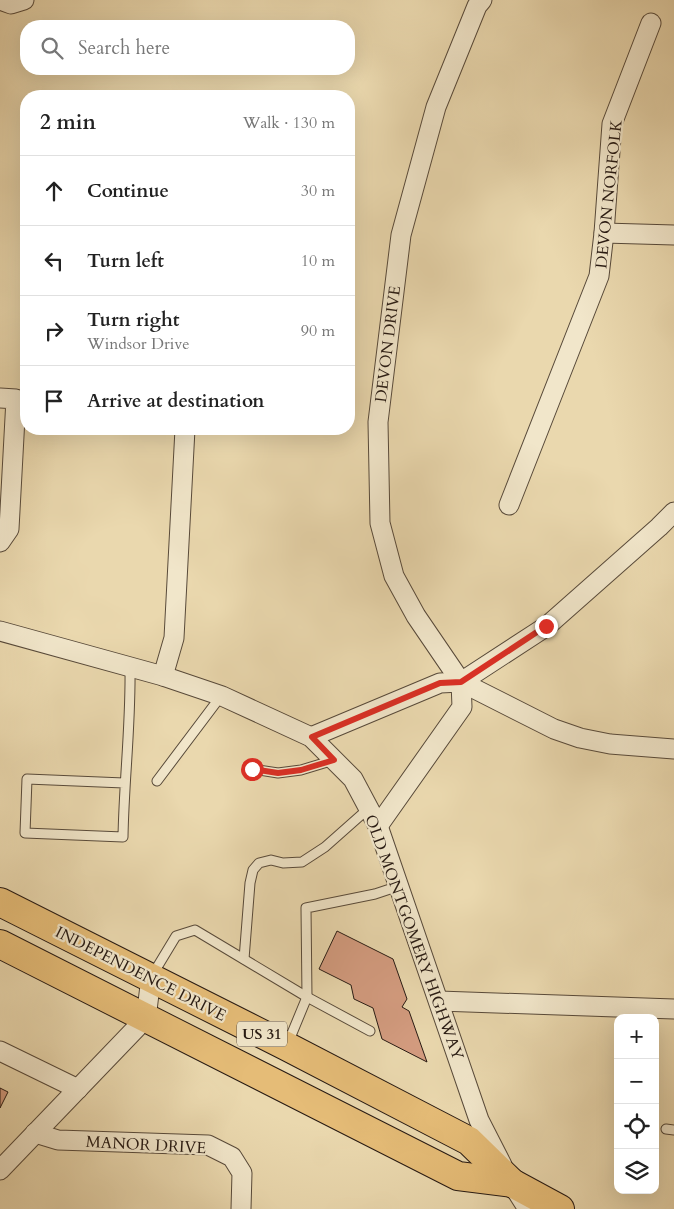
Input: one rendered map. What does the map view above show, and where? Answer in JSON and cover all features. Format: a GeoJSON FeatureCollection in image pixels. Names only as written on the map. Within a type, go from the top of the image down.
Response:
{"type":"FeatureCollection","features":[{"type":"Feature","properties":{"kind":"main road","name":"INDEPENDENCE DRIVE"},"geometry":{"type":"LineString","coordinates":[[0,902],[286,1046],[469,1141],[512,1183],[560,1209]]}},
{"type":"Feature","properties":{"kind":"main road","name":"INDEPENDENCE DRIVE"},"geometry":{"type":"LineString","coordinates":[[0,944],[458,1176],[512,1183]]}},
{"type":"Feature","properties":{"kind":"street"},"geometry":{"type":"LineString","coordinates":[[0,0],[11,4],[24,0]]}},
{"type":"Feature","properties":{"kind":"street","name":"DEVON DRIVE"},"geometry":{"type":"LineString","coordinates":[[461,682],[416,616],[394,576],[380,523],[378,422],[401,235],[436,107],[477,6],[482,0]]}},
{"type":"Feature","properties":{"kind":"street","name":"DEVON NORFOLK"},"geometry":{"type":"LineString","coordinates":[[510,505],[599,276],[612,124],[651,23]]}},
{"type":"Feature","properties":{"kind":"street"},"geometry":{"type":"LineString","coordinates":[[604,233],[674,235]]}},
{"type":"Feature","properties":{"kind":"street"},"geometry":{"type":"LineString","coordinates":[[0,398],[16,399],[9,529],[0,542]]}},
{"type":"Feature","properties":{"kind":"street"},"geometry":{"type":"LineString","coordinates":[[163,676],[174,638],[185,435]]}},
{"type":"Feature","properties":{"kind":"street"},"geometry":{"type":"LineString","coordinates":[[461,682],[546,626],[659,528],[674,512]]}},
{"type":"Feature","properties":{"kind":"street","name":"OLD MONTGOMERY HIGHWAY"},"geometry":{"type":"LineString","coordinates":[[0,632],[163,676],[222,696],[312,737],[353,779],[378,826],[479,1120],[512,1183],[537,1209]]}},
{"type":"Feature","properties":{"kind":"street"},"geometry":{"type":"LineString","coordinates":[[378,826],[462,707],[461,682]]}},
{"type":"Feature","properties":{"kind":"street"},"geometry":{"type":"LineString","coordinates":[[312,737],[440,683],[461,682],[554,729],[580,738],[610,744],[674,749]]}},
{"type":"Feature","properties":{"kind":"street"},"geometry":{"type":"LineString","coordinates":[[0,1170],[146,1018],[151,978]]}},
{"type":"Feature","properties":{"kind":"street"},"geometry":{"type":"LineString","coordinates":[[439,1000],[674,1009]]}},
{"type":"Feature","properties":{"kind":"street"},"geometry":{"type":"LineString","coordinates":[[0,1051],[78,1089]]}},
{"type":"Feature","properties":{"kind":"street","name":"MANOR DRIVE"},"geometry":{"type":"LineString","coordinates":[[35,1133],[58,1140],[208,1145],[232,1157],[242,1173],[241,1209]]}},
{"type":"Feature","properties":{"kind":"street"},"geometry":{"type":"LineString","coordinates":[[512,1183],[528,1209]]}},
{"type":"Feature","properties":{"kind":"lane"},"geometry":{"type":"LineString","coordinates":[[124,782],[27,779],[25,833],[123,837],[130,667]]}},
{"type":"Feature","properties":{"kind":"lane"},"geometry":{"type":"LineString","coordinates":[[157,781],[222,696]]}},
{"type":"Feature","properties":{"kind":"lane"},"geometry":{"type":"LineString","coordinates":[[252,769],[278,773],[301,770],[334,760]]}},
{"type":"Feature","properties":{"kind":"lane"},"geometry":{"type":"LineString","coordinates":[[244,959],[250,883],[253,870],[259,863],[271,860],[283,863],[302,862],[325,847],[369,808]]}},
{"type":"Feature","properties":{"kind":"lane"},"geometry":{"type":"LineString","coordinates":[[286,1046],[307,997],[306,908],[375,894],[399,886]]}},
{"type":"Feature","properties":{"kind":"lane"},"geometry":{"type":"LineString","coordinates":[[151,978],[176,936],[195,930],[307,997],[370,1031]]}},
{"type":"Feature","properties":{"kind":"building"},"geometry":{"type":"Polygon","coordinates":[[[337,931],[393,959],[407,999],[402,1007],[409,1011],[427,1062],[382,1039],[373,1008],[354,999],[351,985],[319,969],[337,931]]]}},
{"type":"Feature","properties":{"kind":"building"},"geometry":{"type":"Polygon","coordinates":[[[0,1088],[8,1092],[0,1108],[0,1088]]]}},
{"type":"Feature","properties":{"kind":"route"},"geometry":{"type":"LineString","coordinates":[[252,769],[278,773],[301,770],[334,760],[312,737],[440,683],[461,682],[546,626]]}}]}
